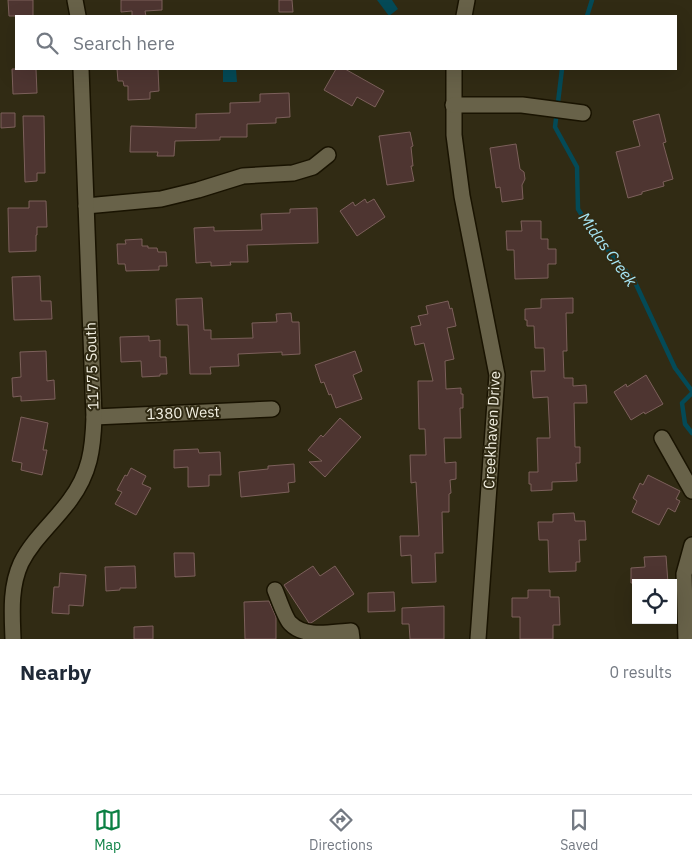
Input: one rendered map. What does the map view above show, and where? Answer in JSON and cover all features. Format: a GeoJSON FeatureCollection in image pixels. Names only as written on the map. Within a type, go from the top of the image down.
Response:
{"type":"FeatureCollection","features":[{"type":"Feature","properties":{"kind":"street"},"geometry":{"type":"LineString","coordinates":[[74,0],[78,15]]}},
{"type":"Feature","properties":{"kind":"street"},"geometry":{"type":"LineString","coordinates":[[464,15],[467,0]]}},
{"type":"Feature","properties":{"kind":"street","name":"11775 South"},"geometry":{"type":"LineString","coordinates":[[13,639],[12,607],[14,585],[20,565],[30,547],[70,500],[81,482],[89,462],[93,442],[94,416],[81,70]]}},
{"type":"Feature","properties":{"kind":"street","name":"Creekhaven Drive"},"geometry":{"type":"LineString","coordinates":[[454,70],[454,136],[462,196],[497,375],[478,639]]}},
{"type":"Feature","properties":{"kind":"street"},"geometry":{"type":"LineString","coordinates":[[453,104],[522,105],[584,113]]}},
{"type":"Feature","properties":{"kind":"street"},"geometry":{"type":"LineString","coordinates":[[86,206],[161,200],[243,176],[293,174],[313,167],[328,155]]}},
{"type":"Feature","properties":{"kind":"street","name":"1380 West"},"geometry":{"type":"LineString","coordinates":[[94,416],[272,409]]}},
{"type":"Feature","properties":{"kind":"street"},"geometry":{"type":"LineString","coordinates":[[662,438],[692,491]]}},
{"type":"Feature","properties":{"kind":"street"},"geometry":{"type":"LineString","coordinates":[[686,639],[684,574],[692,544]]}},
{"type":"Feature","properties":{"kind":"street"},"geometry":{"type":"LineString","coordinates":[[275,590],[289,622],[302,631],[315,633],[351,631],[352,639]]}},
{"type":"Feature","properties":{"kind":"water"},"geometry":{"type":"Polygon","coordinates":[[[377,0],[392,0],[398,9],[388,15],[377,0]]]}},
{"type":"Feature","properties":{"kind":"water"},"geometry":{"type":"Polygon","coordinates":[[[223,70],[236,70],[237,82],[223,82],[223,70]]]}},
{"type":"Feature","properties":{"kind":"building"},"geometry":{"type":"Polygon","coordinates":[[[8,0],[33,0],[33,15],[9,16],[8,0]]]}},
{"type":"Feature","properties":{"kind":"building"},"geometry":{"type":"Polygon","coordinates":[[[121,0],[162,0],[162,10],[145,11],[146,15],[132,15],[132,11],[121,12],[121,0]]]}},
{"type":"Feature","properties":{"kind":"building"},"geometry":{"type":"Polygon","coordinates":[[[279,0],[292,0],[293,12],[279,12],[279,0]]]}},
{"type":"Feature","properties":{"kind":"building"},"geometry":{"type":"Polygon","coordinates":[[[12,69],[36,70],[37,93],[13,94],[12,69]]]}},
{"type":"Feature","properties":{"kind":"building"},"geometry":{"type":"Polygon","coordinates":[[[117,70],[158,70],[159,91],[150,92],[150,99],[128,100],[128,86],[124,86],[123,81],[118,81],[117,70]]]}},
{"type":"Feature","properties":{"kind":"building"},"geometry":{"type":"Polygon","coordinates":[[[335,70],[347,70],[384,91],[375,107],[357,97],[352,106],[324,90],[335,70]]]}},
{"type":"Feature","properties":{"kind":"building"},"geometry":{"type":"Polygon","coordinates":[[[289,93],[290,117],[276,118],[276,123],[247,124],[247,137],[175,141],[174,156],[157,156],[158,152],[130,152],[131,126],[196,128],[196,114],[230,113],[230,103],[260,102],[260,94],[289,93]]]}},
{"type":"Feature","properties":{"kind":"building"},"geometry":{"type":"Polygon","coordinates":[[[1,113],[15,113],[15,127],[1,128],[1,113]]]}},
{"type":"Feature","properties":{"kind":"building"},"geometry":{"type":"Polygon","coordinates":[[[659,114],[666,142],[663,143],[673,179],[663,182],[664,186],[628,198],[616,152],[640,146],[633,121],[659,114]]]}},
{"type":"Feature","properties":{"kind":"building"},"geometry":{"type":"Polygon","coordinates":[[[23,116],[44,116],[45,173],[37,173],[37,181],[25,182],[23,116]]]}},
{"type":"Feature","properties":{"kind":"building"},"geometry":{"type":"Polygon","coordinates":[[[410,132],[413,146],[411,147],[413,166],[411,166],[414,181],[387,185],[379,136],[410,132]]]}},
{"type":"Feature","properties":{"kind":"building"},"geometry":{"type":"Polygon","coordinates":[[[516,144],[520,169],[524,172],[525,179],[522,185],[523,199],[502,202],[500,187],[496,188],[490,148],[516,144]]]}},
{"type":"Feature","properties":{"kind":"building"},"geometry":{"type":"Polygon","coordinates":[[[365,199],[367,203],[374,199],[385,217],[357,236],[340,211],[353,202],[355,206],[365,199]]]}},
{"type":"Feature","properties":{"kind":"building"},"geometry":{"type":"Polygon","coordinates":[[[29,201],[46,201],[47,227],[37,227],[36,251],[9,252],[8,208],[29,208],[29,201]]]}},
{"type":"Feature","properties":{"kind":"building"},"geometry":{"type":"Polygon","coordinates":[[[317,208],[318,243],[247,245],[248,262],[230,262],[231,265],[211,266],[211,262],[196,263],[194,228],[214,227],[214,231],[262,230],[261,214],[290,213],[290,209],[317,208]]]}},
{"type":"Feature","properties":{"kind":"building"},"geometry":{"type":"Polygon","coordinates":[[[521,221],[541,221],[541,239],[548,239],[548,249],[556,249],[556,264],[548,264],[548,278],[515,279],[514,250],[507,250],[506,231],[522,231],[521,221]]]}},
{"type":"Feature","properties":{"kind":"building"},"geometry":{"type":"Polygon","coordinates":[[[142,239],[142,246],[157,248],[158,252],[166,252],[167,266],[159,266],[159,270],[126,271],[125,264],[118,264],[117,244],[126,244],[125,240],[142,239]]]}},
{"type":"Feature","properties":{"kind":"building"},"geometry":{"type":"Polygon","coordinates":[[[40,276],[41,301],[51,301],[52,319],[14,320],[12,277],[40,276]]]}},
{"type":"Feature","properties":{"kind":"building"},"geometry":{"type":"Polygon","coordinates":[[[202,298],[204,330],[211,330],[211,339],[253,338],[252,323],[277,322],[276,314],[291,313],[292,322],[299,322],[300,354],[282,355],[282,352],[238,354],[239,366],[210,367],[211,374],[190,374],[188,325],[177,325],[176,299],[202,298]]]}},
{"type":"Feature","properties":{"kind":"building"},"geometry":{"type":"Polygon","coordinates":[[[573,298],[573,313],[566,313],[567,351],[563,351],[564,378],[573,378],[573,386],[586,385],[587,403],[574,403],[575,447],[580,447],[580,463],[576,463],[577,481],[552,482],[552,490],[531,491],[529,472],[538,472],[537,438],[550,438],[548,397],[533,398],[531,371],[545,371],[544,348],[535,348],[534,326],[527,326],[525,309],[541,308],[541,299],[573,298]]]}},
{"type":"Feature","properties":{"kind":"building"},"geometry":{"type":"Polygon","coordinates":[[[448,301],[450,309],[452,308],[456,326],[447,328],[454,359],[445,361],[446,389],[461,388],[461,394],[463,394],[463,408],[460,408],[461,438],[444,438],[445,463],[456,462],[456,479],[450,480],[449,512],[442,512],[443,553],[435,553],[436,582],[412,583],[411,555],[401,556],[400,536],[419,536],[416,482],[411,483],[410,455],[426,455],[425,429],[419,429],[418,381],[433,381],[424,343],[415,345],[411,327],[421,325],[418,316],[428,314],[426,306],[448,301]]]}},
{"type":"Feature","properties":{"kind":"building"},"geometry":{"type":"Polygon","coordinates":[[[149,336],[149,341],[160,340],[160,357],[166,357],[167,374],[142,377],[141,361],[121,362],[120,337],[149,336]]]}},
{"type":"Feature","properties":{"kind":"building"},"geometry":{"type":"Polygon","coordinates":[[[46,351],[47,381],[54,380],[55,399],[21,401],[21,396],[13,397],[12,378],[21,377],[20,352],[46,351]]]}},
{"type":"Feature","properties":{"kind":"building"},"geometry":{"type":"Polygon","coordinates":[[[355,351],[362,371],[353,375],[362,399],[336,408],[324,382],[321,383],[315,365],[355,351]]]}},
{"type":"Feature","properties":{"kind":"building"},"geometry":{"type":"Polygon","coordinates":[[[646,375],[663,404],[631,420],[614,392],[626,384],[627,387],[646,375]]]}},
{"type":"Feature","properties":{"kind":"building"},"geometry":{"type":"Polygon","coordinates":[[[21,417],[48,423],[43,450],[47,450],[42,475],[21,470],[22,463],[12,461],[21,417]]]}},
{"type":"Feature","properties":{"kind":"building"},"geometry":{"type":"Polygon","coordinates":[[[340,418],[361,437],[325,477],[309,462],[322,461],[308,450],[340,418]]]}},
{"type":"Feature","properties":{"kind":"building"},"geometry":{"type":"Polygon","coordinates":[[[198,449],[199,453],[220,452],[221,475],[209,475],[209,486],[188,487],[188,467],[174,468],[174,450],[198,449]]]}},
{"type":"Feature","properties":{"kind":"building"},"geometry":{"type":"Polygon","coordinates":[[[294,464],[295,482],[288,483],[289,492],[241,497],[239,472],[268,469],[268,466],[294,464]]]}},
{"type":"Feature","properties":{"kind":"building"},"geometry":{"type":"Polygon","coordinates":[[[131,468],[146,476],[142,484],[151,488],[136,515],[115,504],[122,492],[117,490],[131,468]]]}},
{"type":"Feature","properties":{"kind":"building"},"geometry":{"type":"Polygon","coordinates":[[[648,475],[680,491],[676,499],[680,501],[675,512],[668,508],[659,525],[632,512],[637,501],[633,498],[640,483],[643,485],[648,475]]]}},
{"type":"Feature","properties":{"kind":"building"},"geometry":{"type":"Polygon","coordinates":[[[574,513],[575,521],[585,521],[586,540],[579,540],[580,562],[576,562],[576,571],[549,572],[548,540],[539,540],[538,522],[553,522],[553,514],[574,513]]]}},
{"type":"Feature","properties":{"kind":"building"},"geometry":{"type":"Polygon","coordinates":[[[174,553],[194,553],[195,576],[175,577],[174,553]]]}},
{"type":"Feature","properties":{"kind":"building"},"geometry":{"type":"Polygon","coordinates":[[[666,556],[668,579],[632,579],[631,583],[631,568],[645,567],[644,557],[666,556]]]}},
{"type":"Feature","properties":{"kind":"building"},"geometry":{"type":"Polygon","coordinates":[[[135,566],[136,588],[120,588],[120,590],[106,591],[105,567],[135,566]]]}},
{"type":"Feature","properties":{"kind":"building"},"geometry":{"type":"Polygon","coordinates":[[[313,566],[320,576],[335,566],[354,594],[309,623],[284,585],[313,566]]]}},
{"type":"Feature","properties":{"kind":"building"},"geometry":{"type":"Polygon","coordinates":[[[60,573],[86,575],[83,606],[69,605],[69,614],[52,613],[54,587],[59,587],[60,573]]]}},
{"type":"Feature","properties":{"kind":"building"},"geometry":{"type":"Polygon","coordinates":[[[528,590],[550,590],[550,597],[559,597],[560,625],[553,625],[553,639],[520,639],[520,617],[512,617],[512,598],[528,598],[528,590]]]}},
{"type":"Feature","properties":{"kind":"building"},"geometry":{"type":"Polygon","coordinates":[[[394,592],[395,611],[368,612],[368,593],[394,592]]]}},
{"type":"Feature","properties":{"kind":"building"},"geometry":{"type":"Polygon","coordinates":[[[269,601],[276,617],[276,639],[245,639],[244,602],[269,601]]]}},
{"type":"Feature","properties":{"kind":"building"},"geometry":{"type":"Polygon","coordinates":[[[444,606],[444,639],[410,639],[409,624],[402,624],[402,608],[444,606]]]}},
{"type":"Feature","properties":{"kind":"building"},"geometry":{"type":"Polygon","coordinates":[[[153,626],[153,639],[134,639],[134,627],[153,626]]]}},
{"type":"Feature","properties":{"kind":"waterway","name":"Midas Creek"},"geometry":{"type":"LineString","coordinates":[[587,15],[592,0]]}},
{"type":"Feature","properties":{"kind":"waterway","name":"Midas Creek"},"geometry":{"type":"LineString","coordinates":[[562,70],[555,127],[577,167],[578,209],[593,233],[634,280],[675,368],[692,391]]}},
{"type":"Feature","properties":{"kind":"waterway","name":"Midas Creek"},"geometry":{"type":"LineString","coordinates":[[692,393],[682,403],[685,424],[692,433]]}}]}
